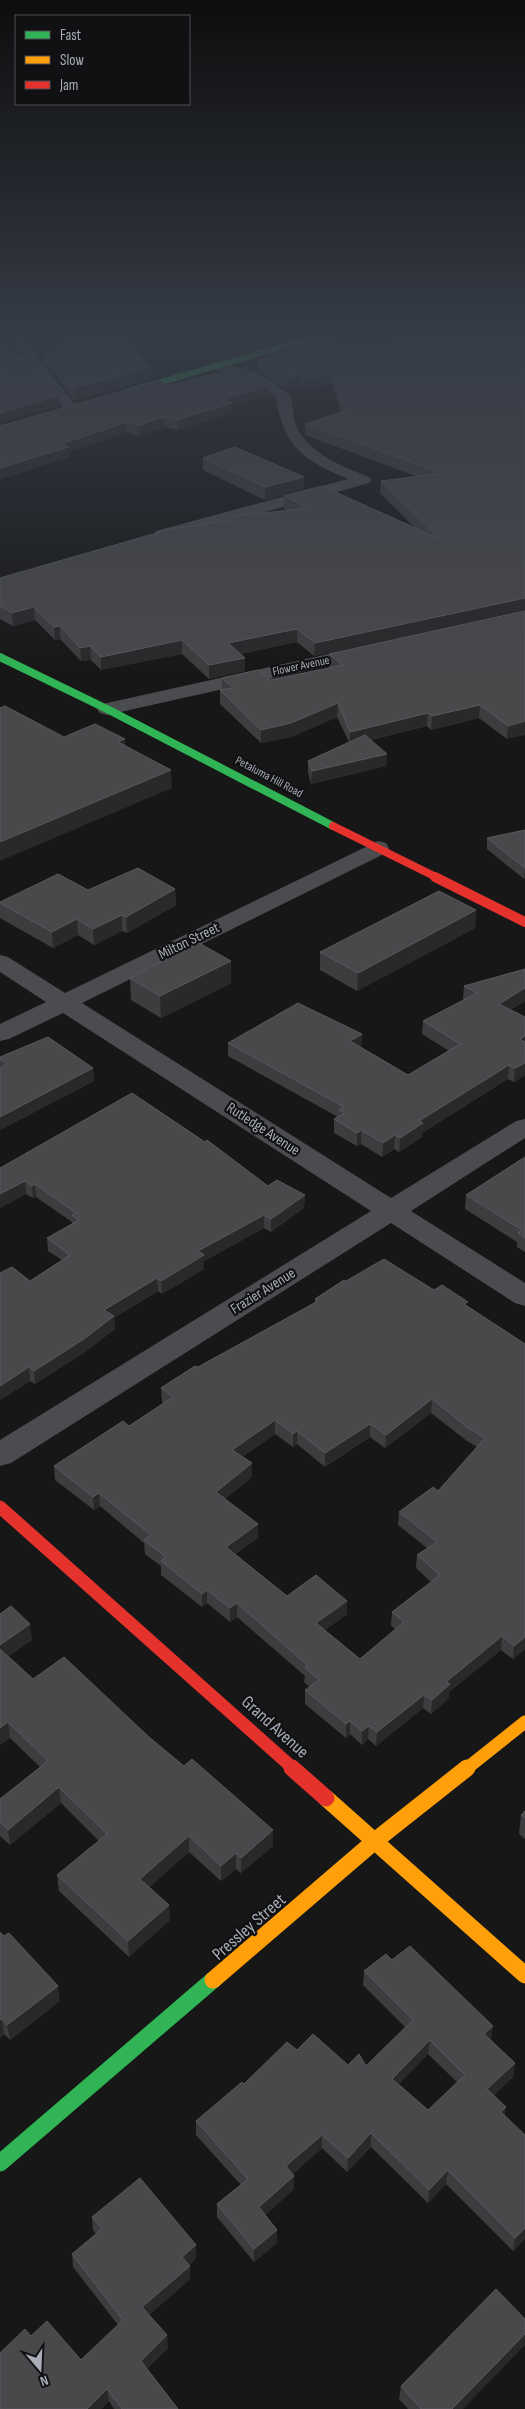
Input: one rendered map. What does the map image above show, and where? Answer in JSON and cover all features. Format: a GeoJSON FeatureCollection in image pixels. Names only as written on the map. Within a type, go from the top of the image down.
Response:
{"type":"FeatureCollection","features":[{"type":"Feature","properties":{"kind":"main road","name":"Petaluma Hill Road"},"geometry":{"type":"LineString","coordinates":[[0,657],[108,709],[525,922]]}},
{"type":"Feature","properties":{"kind":"main road","name":"Grand Avenue"},"geometry":{"type":"LineString","coordinates":[[0,1507],[376,1840],[525,1975]]}},
{"type":"Feature","properties":{"kind":"main road","name":"Pressley Street"},"geometry":{"type":"LineString","coordinates":[[0,2163],[376,1840],[525,1722]]}},
{"type":"Feature","properties":{"kind":"street"},"geometry":{"type":"LineString","coordinates":[[150,539],[363,480],[335,469],[318,459],[306,447]]}},
{"type":"Feature","properties":{"kind":"street","name":"Flower Avenue"},"geometry":{"type":"LineString","coordinates":[[108,709],[381,648]]}},
{"type":"Feature","properties":{"kind":"street","name":"Milton Street"},"geometry":{"type":"LineString","coordinates":[[0,1034],[378,848]]}},
{"type":"Feature","properties":{"kind":"street","name":"Rutledge Avenue"},"geometry":{"type":"LineString","coordinates":[[0,962],[66,1002],[391,1212],[525,1296]]}},
{"type":"Feature","properties":{"kind":"street","name":"Frazier Avenue"},"geometry":{"type":"LineString","coordinates":[[0,1455],[525,1127]]}},
{"type":"Feature","properties":{"kind":"building"},"geometry":{"type":"Polygon","coordinates":[[[0,447],[68,447],[0,468],[0,447]]]}},
{"type":"Feature","properties":{"kind":"building"},"geometry":{"type":"Polygon","coordinates":[[[236,447],[304,477],[265,487],[203,458],[236,447]]]}},
{"type":"Feature","properties":{"kind":"building"},"geometry":{"type":"Polygon","coordinates":[[[370,447],[525,447],[525,598],[315,643],[297,629],[228,643],[245,658],[209,665],[182,640],[101,657],[90,646],[80,648],[60,626],[54,627],[34,607],[12,613],[0,606],[0,578],[167,530],[230,520],[228,517],[308,508],[284,496],[322,486],[440,539],[381,481],[442,473],[370,447]]]}},
{"type":"Feature","properties":{"kind":"building"},"geometry":{"type":"Polygon","coordinates":[[[525,611],[525,721],[508,726],[480,705],[432,716],[428,713],[350,732],[338,703],[291,723],[261,730],[220,690],[233,688],[222,678],[258,670],[270,680],[343,665],[329,654],[525,611]]]}},
{"type":"Feature","properties":{"kind":"building"},"geometry":{"type":"Polygon","coordinates":[[[5,706],[64,737],[95,724],[125,739],[118,742],[171,770],[0,842],[0,708],[5,706]]]}},
{"type":"Feature","properties":{"kind":"building"},"geometry":{"type":"Polygon","coordinates":[[[365,735],[387,754],[312,771],[308,761],[365,735]]]}},
{"type":"Feature","properties":{"kind":"building"},"geometry":{"type":"Polygon","coordinates":[[[525,830],[525,868],[487,838],[525,830]]]}},
{"type":"Feature","properties":{"kind":"building"},"geometry":{"type":"Polygon","coordinates":[[[138,868],[175,889],[126,917],[122,915],[93,929],[77,919],[52,932],[0,903],[58,874],[88,890],[138,868]]]}},
{"type":"Feature","properties":{"kind":"building"},"geometry":{"type":"Polygon","coordinates":[[[439,891],[476,910],[358,973],[320,952],[439,891]]]}},
{"type":"Feature","properties":{"kind":"building"},"geometry":{"type":"Polygon","coordinates":[[[199,943],[231,961],[160,996],[130,978],[199,943]]]}},
{"type":"Feature","properties":{"kind":"building"},"geometry":{"type":"Polygon","coordinates":[[[525,969],[525,988],[499,1004],[525,1017],[525,1036],[520,1039],[525,1042],[525,1063],[515,1068],[509,1065],[419,1121],[423,1123],[400,1138],[395,1135],[383,1143],[361,1130],[357,1133],[334,1119],[345,1113],[339,1110],[344,1107],[228,1043],[298,1003],[362,1034],[350,1041],[408,1075],[460,1044],[423,1021],[477,993],[464,986],[525,969]]]}},
{"type":"Feature","properties":{"kind":"building"},"geometry":{"type":"Polygon","coordinates":[[[48,1037],[93,1068],[0,1117],[0,1068],[7,1064],[0,1057],[48,1037]]]}},
{"type":"Feature","properties":{"kind":"building"},"geometry":{"type":"Polygon","coordinates":[[[132,1093],[205,1142],[207,1140],[268,1186],[277,1180],[305,1195],[271,1219],[264,1215],[198,1251],[204,1255],[161,1281],[157,1278],[104,1310],[114,1316],[84,1339],[34,1371],[29,1367],[0,1386],[0,1273],[12,1267],[30,1281],[70,1255],[47,1238],[79,1220],[72,1215],[76,1213],[35,1184],[32,1186],[25,1181],[0,1194],[0,1168],[132,1093]]]}},
{"type":"Feature","properties":{"kind":"building"},"geometry":{"type":"Polygon","coordinates":[[[525,1157],[525,1238],[518,1233],[522,1230],[466,1195],[525,1157]]]}},
{"type":"Feature","properties":{"kind":"building"},"geometry":{"type":"Polygon","coordinates":[[[384,1259],[434,1290],[442,1285],[468,1302],[464,1304],[525,1344],[525,1637],[514,1646],[502,1636],[446,1682],[450,1684],[432,1700],[424,1695],[377,1732],[369,1726],[362,1731],[350,1721],[346,1724],[305,1690],[319,1680],[305,1668],[308,1666],[237,1603],[230,1608],[207,1590],[202,1594],[161,1561],[166,1557],[144,1540],[151,1535],[99,1493],[93,1497],[54,1466],[123,1421],[129,1426],[173,1397],[161,1388],[195,1366],[198,1367],[318,1301],[315,1299],[344,1280],[346,1281],[384,1259]],[[432,1399],[386,1435],[370,1424],[325,1453],[297,1431],[293,1434],[275,1420],[232,1450],[252,1463],[216,1492],[258,1524],[226,1547],[287,1596],[316,1575],[347,1601],[316,1623],[360,1659],[404,1622],[392,1612],[440,1575],[417,1555],[437,1542],[399,1512],[433,1487],[438,1491],[485,1438],[468,1428],[432,1399]]]}},
{"type":"Feature","properties":{"kind":"building"},"geometry":{"type":"Polygon","coordinates":[[[11,1606],[30,1624],[0,1645],[0,1614],[11,1606]]]}},
{"type":"Feature","properties":{"kind":"building"},"geometry":{"type":"Polygon","coordinates":[[[0,1649],[33,1679],[64,1657],[149,1737],[184,1766],[192,1759],[273,1830],[241,1858],[236,1853],[221,1866],[189,1836],[140,1879],[169,1905],[128,1941],[57,1875],[107,1834],[59,1787],[8,1830],[0,1822],[0,1799],[48,1761],[8,1722],[0,1728],[0,1649]]]}},
{"type":"Feature","properties":{"kind":"building"},"geometry":{"type":"Polygon","coordinates":[[[0,1932],[4,1936],[9,1933],[58,1986],[7,2025],[2,2019],[0,2020],[0,1932]]]}},
{"type":"Feature","properties":{"kind":"building"},"geometry":{"type":"Polygon","coordinates":[[[410,1946],[493,2026],[484,2034],[515,2063],[487,2089],[506,2107],[501,2112],[525,2135],[525,2228],[515,2238],[448,2170],[429,2190],[371,2133],[348,2158],[322,2135],[286,2166],[294,2176],[259,2207],[277,2230],[254,2249],[217,2204],[248,2179],[196,2121],[242,2082],[244,2084],[287,2042],[297,2050],[313,2034],[348,2065],[359,2054],[366,2066],[413,2020],[364,1971],[386,1954],[392,1960],[410,1946]],[[430,2040],[392,2079],[428,2110],[465,2075],[430,2040]]]}},
{"type":"Feature","properties":{"kind":"building"},"geometry":{"type":"Polygon","coordinates":[[[140,2178],[196,2245],[182,2257],[190,2266],[142,2307],[167,2335],[141,2361],[178,2409],[122,2409],[107,2389],[87,2409],[0,2409],[0,2353],[25,2329],[31,2336],[47,2321],[81,2360],[123,2320],[72,2254],[102,2229],[92,2217],[140,2178]]]}},
{"type":"Feature","properties":{"kind":"building"},"geometry":{"type":"Polygon","coordinates":[[[496,2289],[525,2319],[525,2334],[452,2409],[421,2409],[401,2386],[496,2289]]]}},
{"type":"Feature","properties":{"kind":"traffic: fast"},"geometry":{"type":"LineString","coordinates":[[0,657],[107,709],[333,826]]}},
{"type":"Feature","properties":{"kind":"traffic: fast"},"geometry":{"type":"LineString","coordinates":[[0,2163],[213,1980]]}},
{"type":"Feature","properties":{"kind":"traffic: slow"},"geometry":{"type":"LineString","coordinates":[[213,1980],[376,1840],[525,1722]]}},
{"type":"Feature","properties":{"kind":"traffic: slow"},"geometry":{"type":"LineString","coordinates":[[326,1798],[525,1975]]}},
{"type":"Feature","properties":{"kind":"traffic: jam"},"geometry":{"type":"LineString","coordinates":[[333,826],[525,922]]}},
{"type":"Feature","properties":{"kind":"traffic: jam"},"geometry":{"type":"LineString","coordinates":[[0,1507],[326,1798]]}}]}
